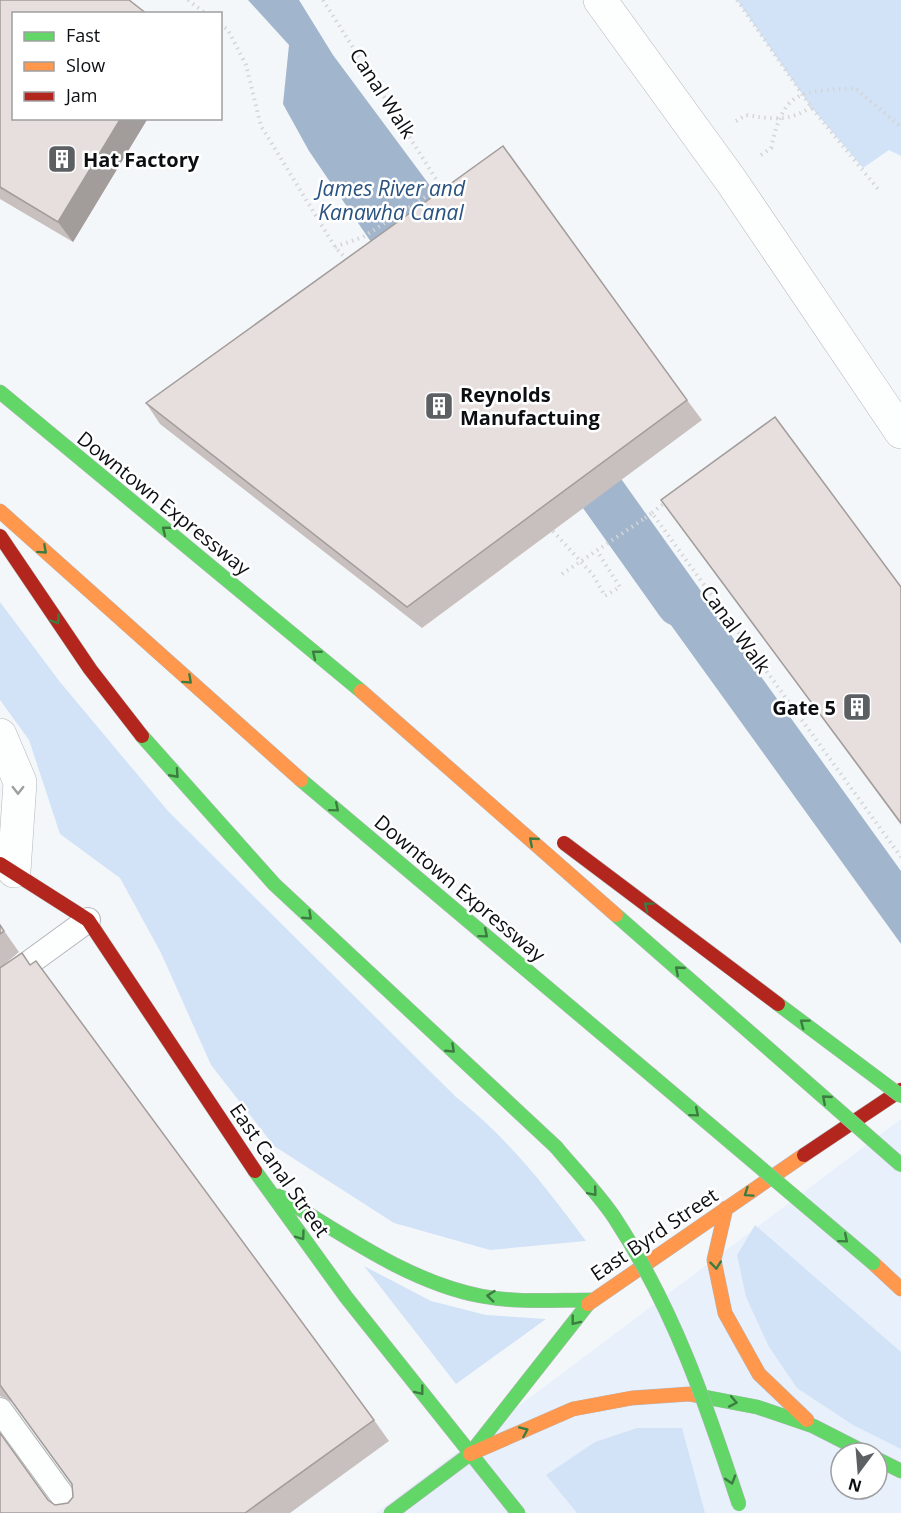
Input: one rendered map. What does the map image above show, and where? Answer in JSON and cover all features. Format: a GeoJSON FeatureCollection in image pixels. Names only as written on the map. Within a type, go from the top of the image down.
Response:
{"type":"FeatureCollection","features":[{"type":"Feature","properties":{"kind":"main road","name":"Downtown Expressway"},"geometry":{"type":"LineString","coordinates":[[0,392],[361,691],[901,1165]]}},
{"type":"Feature","properties":{"kind":"main road","name":"Downtown Expressway"},"geometry":{"type":"LineString","coordinates":[[0,510],[247,734],[901,1289]]}},
{"type":"Feature","properties":{"kind":"main road"},"geometry":{"type":"LineString","coordinates":[[0,536],[90,669],[158,756],[266,875],[556,1147],[613,1216],[665,1304],[698,1380],[740,1508]]}},
{"type":"Feature","properties":{"kind":"main road"},"geometry":{"type":"LineString","coordinates":[[361,691],[503,797]]}},
{"type":"Feature","properties":{"kind":"main road"},"geometry":{"type":"LineString","coordinates":[[551,833],[901,1096]]}},
{"type":"Feature","properties":{"kind":"main road","name":"East Canal Street"},"geometry":{"type":"LineString","coordinates":[[7,868],[88,920],[267,1189],[346,1297],[518,1513]]}},
{"type":"Feature","properties":{"kind":"main road","name":"East Byrd Street"},"geometry":{"type":"LineString","coordinates":[[470,1454],[591,1300],[901,1090]]}},
{"type":"Feature","properties":{"kind":"main road"},"geometry":{"type":"LineString","coordinates":[[267,1189],[401,1268],[469,1293],[532,1300],[591,1300]]}},
{"type":"Feature","properties":{"kind":"main road"},"geometry":{"type":"LineString","coordinates":[[726,1208],[714,1260],[725,1313],[759,1374],[813,1426]]}},
{"type":"Feature","properties":{"kind":"main road"},"geometry":{"type":"LineString","coordinates":[[392,1513],[470,1454],[573,1409],[632,1398],[689,1394],[757,1407],[813,1426],[842,1441]]}},
{"type":"Feature","properties":{"kind":"street"},"geometry":{"type":"LineString","coordinates":[[600,0],[732,183],[901,432]]}},
{"type":"Feature","properties":{"kind":"street"},"geometry":{"type":"LineString","coordinates":[[0,735],[20,782],[7,868]]}},
{"type":"Feature","properties":{"kind":"lane"},"geometry":{"type":"LineString","coordinates":[[0,984],[88,920]]}},
{"type":"Feature","properties":{"kind":"lane"},"geometry":{"type":"LineString","coordinates":[[0,1410],[75,1513]]}},
{"type":"Feature","properties":{"kind":"path"},"geometry":{"type":"LineString","coordinates":[[188,0],[203,12]]}},
{"type":"Feature","properties":{"kind":"path","name":"Canal Walk"},"geometry":{"type":"LineString","coordinates":[[323,0],[441,186],[363,237],[335,247]]}},
{"type":"Feature","properties":{"kind":"path"},"geometry":{"type":"LineString","coordinates":[[737,0],[801,94],[878,189]]}},
{"type":"Feature","properties":{"kind":"path"},"geometry":{"type":"LineString","coordinates":[[222,26],[228,30],[246,65],[261,126],[335,247],[349,262]]}},
{"type":"Feature","properties":{"kind":"path"},"geometry":{"type":"LineString","coordinates":[[771,148],[777,120],[787,103],[801,94],[855,88],[901,127]]}},
{"type":"Feature","properties":{"kind":"path"},"geometry":{"type":"LineString","coordinates":[[746,115],[777,120],[797,117],[811,107]]}},
{"type":"Feature","properties":{"kind":"path"},"geometry":{"type":"LineString","coordinates":[[562,574],[645,518],[674,495]]}},
{"type":"Feature","properties":{"kind":"path","name":"Canal Walk"},"geometry":{"type":"LineString","coordinates":[[652,513],[901,857]]}},
{"type":"Feature","properties":{"kind":"path"},"geometry":{"type":"LineString","coordinates":[[553,531],[592,575],[605,596],[620,587],[597,551]]}},
{"type":"Feature","properties":{"kind":"shaded area"},"geometry":{"type":"Polygon","coordinates":[[[737,0],[901,0],[901,156],[889,150],[863,168],[811,107],[737,0]]]}},
{"type":"Feature","properties":{"kind":"shaded area"},"geometry":{"type":"Polygon","coordinates":[[[0,602],[60,682],[168,811],[456,1097],[510,1147],[586,1241],[490,1250],[394,1223],[274,1146],[211,1065],[161,953],[120,878],[60,834],[29,740],[0,700],[0,602]]]}},
{"type":"Feature","properties":{"kind":"shaded area"},"geometry":{"type":"Polygon","coordinates":[[[901,1119],[901,1513],[376,1513],[901,1119]]]}},
{"type":"Feature","properties":{"kind":"shaded area"},"geometry":{"type":"Polygon","coordinates":[[[755,1225],[901,1352],[901,1449],[853,1425],[797,1388],[769,1347],[746,1297],[737,1255],[755,1225]]]}},
{"type":"Feature","properties":{"kind":"shaded area"},"geometry":{"type":"Polygon","coordinates":[[[364,1266],[431,1301],[486,1315],[546,1319],[456,1384],[364,1266]]]}},
{"type":"Feature","properties":{"kind":"shaded area"},"geometry":{"type":"Polygon","coordinates":[[[637,1428],[682,1428],[705,1513],[577,1513],[546,1475],[595,1442],[637,1428]]]}},
{"type":"Feature","properties":{"kind":"water","name":"James River and Kanawha Canal"},"geometry":{"type":"Polygon","coordinates":[[[248,0],[299,0],[333,55],[451,214],[384,261],[309,151],[283,104],[289,45],[248,0]]]}},
{"type":"Feature","properties":{"kind":"water"},"geometry":{"type":"Polygon","coordinates":[[[659,535],[901,871],[901,944],[624,560],[659,535]]]}},
{"type":"Feature","properties":{"kind":"building","name":"Hat Factory"},"geometry":{"type":"Polygon","coordinates":[[[0,0],[129,0],[144,12],[12,12],[12,120],[120,120],[58,222],[0,187],[0,0]]]}},
{"type":"Feature","properties":{"kind":"building","name":"Reynolds Manufactuing"},"geometry":{"type":"Polygon","coordinates":[[[503,146],[687,400],[407,607],[146,403],[503,146]]]}},
{"type":"Feature","properties":{"kind":"building","name":"Gate 5"},"geometry":{"type":"Polygon","coordinates":[[[775,417],[901,587],[901,823],[661,500],[775,417]]]}},
{"type":"Feature","properties":{"kind":"building"},"geometry":{"type":"Polygon","coordinates":[[[22,953],[30,965],[36,961],[374,1420],[245,1513],[0,1513],[0,1433],[48,1500],[55,1505],[68,1503],[73,1497],[72,1484],[0,1385],[0,968],[22,953]]]}},
{"type":"Feature","properties":{"kind":"waterway","name":"James River and Kanawha Canal"},"geometry":{"type":"LineString","coordinates":[[564,440],[680,603]]}},
{"type":"Feature","properties":{"kind":"traffic: fast"},"geometry":{"type":"LineString","coordinates":[[0,392],[361,691]]}},
{"type":"Feature","properties":{"kind":"traffic: fast"},"geometry":{"type":"LineString","coordinates":[[142,736],[274,884],[556,1147]]}},
{"type":"Feature","properties":{"kind":"traffic: fast"},"geometry":{"type":"LineString","coordinates":[[301,780],[651,1075]]}},
{"type":"Feature","properties":{"kind":"traffic: fast"},"geometry":{"type":"LineString","coordinates":[[616,915],[901,1165]]}},
{"type":"Feature","properties":{"kind":"traffic: fast"},"geometry":{"type":"LineString","coordinates":[[778,1004],[901,1096]]}},
{"type":"Feature","properties":{"kind":"traffic: fast"},"geometry":{"type":"LineString","coordinates":[[651,1075],[873,1263]]}},
{"type":"Feature","properties":{"kind":"traffic: fast"},"geometry":{"type":"LineString","coordinates":[[556,1147],[614,1217],[654,1286],[686,1356],[739,1504]]}},
{"type":"Feature","properties":{"kind":"traffic: fast"},"geometry":{"type":"LineString","coordinates":[[255,1171],[346,1297],[518,1513]]}},
{"type":"Feature","properties":{"kind":"traffic: fast"},"geometry":{"type":"LineString","coordinates":[[279,1196],[376,1255],[427,1280],[481,1296],[508,1300],[591,1300]]}},
{"type":"Feature","properties":{"kind":"traffic: fast"},"geometry":{"type":"LineString","coordinates":[[391,1513],[470,1454],[588,1304]]}},
{"type":"Feature","properties":{"kind":"traffic: fast"},"geometry":{"type":"LineString","coordinates":[[699,1396],[757,1407],[813,1426],[842,1441]]}},
{"type":"Feature","properties":{"kind":"traffic: fast"},"geometry":{"type":"LineString","coordinates":[[889,1465],[901,1471]]}},
{"type":"Feature","properties":{"kind":"traffic: slow"},"geometry":{"type":"LineString","coordinates":[[0,511],[301,780]]}},
{"type":"Feature","properties":{"kind":"traffic: slow"},"geometry":{"type":"LineString","coordinates":[[361,691],[616,915]]}},
{"type":"Feature","properties":{"kind":"traffic: slow"},"geometry":{"type":"LineString","coordinates":[[588,1304],[804,1155]]}},
{"type":"Feature","properties":{"kind":"traffic: slow"},"geometry":{"type":"LineString","coordinates":[[726,1208],[714,1260],[725,1313],[759,1374],[807,1420]]}},
{"type":"Feature","properties":{"kind":"traffic: slow"},"geometry":{"type":"LineString","coordinates":[[873,1263],[901,1289]]}},
{"type":"Feature","properties":{"kind":"traffic: slow"},"geometry":{"type":"LineString","coordinates":[[470,1454],[573,1409],[632,1398],[689,1394],[699,1396]]}},
{"type":"Feature","properties":{"kind":"traffic: jam"},"geometry":{"type":"LineString","coordinates":[[0,536],[90,669],[142,736]]}},
{"type":"Feature","properties":{"kind":"traffic: jam"},"geometry":{"type":"LineString","coordinates":[[564,843],[778,1004]]}},
{"type":"Feature","properties":{"kind":"traffic: jam"},"geometry":{"type":"LineString","coordinates":[[0,864],[88,920],[255,1171]]}},
{"type":"Feature","properties":{"kind":"traffic: jam"},"geometry":{"type":"LineString","coordinates":[[804,1155],[901,1090]]}},
{"type":"Feature","properties":{"kind":"place","name":"Hat Factory"},"geometry":{"type":"Point","coordinates":[62,159]}},
{"type":"Feature","properties":{"kind":"place","name":"Reynolds Manufactuing"},"geometry":{"type":"Point","coordinates":[439,406]}},
{"type":"Feature","properties":{"kind":"place","name":"Gate 5"},"geometry":{"type":"Point","coordinates":[857,707]}}]}
